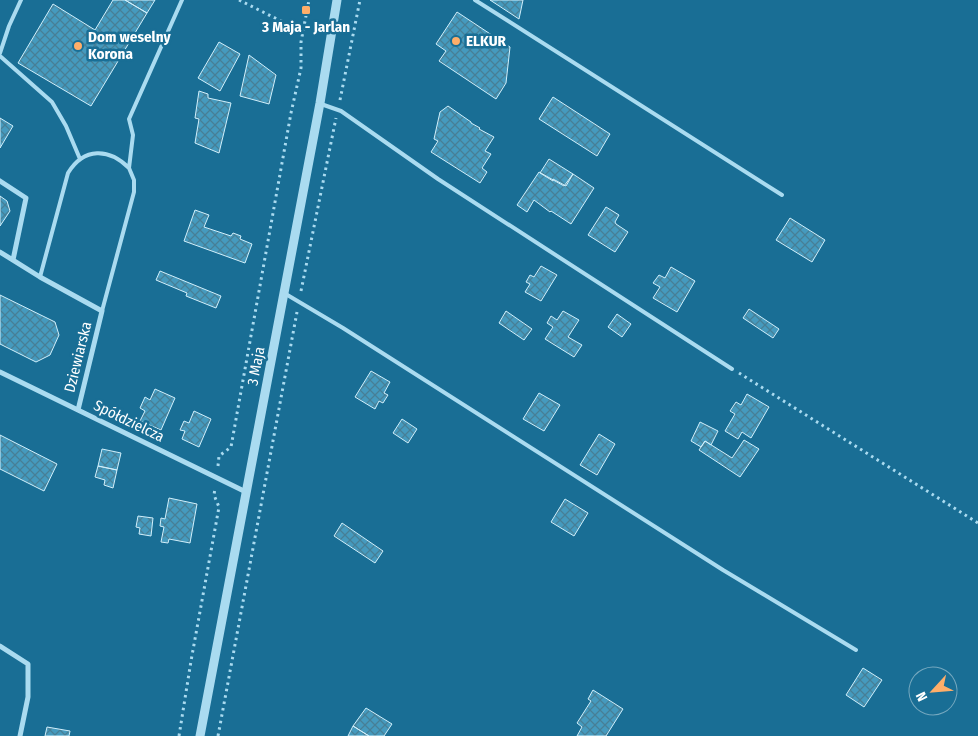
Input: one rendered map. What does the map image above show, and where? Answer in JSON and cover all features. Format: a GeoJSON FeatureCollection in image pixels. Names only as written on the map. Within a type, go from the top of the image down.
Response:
{"type":"FeatureCollection","features":[{"type":"Feature","properties":{"kind":"street","name":"3 Maja"},"geometry":{"type":"LineString","coordinates":[[200,736],[320,103],[337,0]]}},
{"type":"Feature","properties":{"kind":"street"},"geometry":{"type":"LineString","coordinates":[[0,181],[26,198],[13,260]]}},
{"type":"Feature","properties":{"kind":"street"},"geometry":{"type":"LineString","coordinates":[[0,252],[40,277],[102,310]]}},
{"type":"Feature","properties":{"kind":"street","name":"Dziewiarska"},"geometry":{"type":"LineString","coordinates":[[78,410],[102,310]]}},
{"type":"Feature","properties":{"kind":"street","name":"Spółdzielcza"},"geometry":{"type":"LineString","coordinates":[[0,372],[246,492]]}},
{"type":"Feature","properties":{"kind":"street"},"geometry":{"type":"LineString","coordinates":[[0,646],[28,664],[28,697],[20,736]]}},
{"type":"Feature","properties":{"kind":"lane"},"geometry":{"type":"LineString","coordinates":[[21,0],[9,26],[0,54],[52,102],[66,126],[80,159]]}},
{"type":"Feature","properties":{"kind":"lane"},"geometry":{"type":"LineString","coordinates":[[129,168],[134,135],[130,119],[182,0]]}},
{"type":"Feature","properties":{"kind":"lane"},"geometry":{"type":"LineString","coordinates":[[475,0],[782,195]]}},
{"type":"Feature","properties":{"kind":"lane"},"geometry":{"type":"LineString","coordinates":[[320,103],[338,110],[438,179],[732,369]]}},
{"type":"Feature","properties":{"kind":"lane"},"geometry":{"type":"LineString","coordinates":[[40,277],[68,173],[73,165],[88,155],[98,153],[110,155],[121,160],[129,168],[134,180],[134,192],[102,310]]}},
{"type":"Feature","properties":{"kind":"lane"},"geometry":{"type":"LineString","coordinates":[[284,293],[723,570],[856,650]]}},
{"type":"Feature","properties":{"kind":"path"},"geometry":{"type":"LineString","coordinates":[[239,0],[303,32]]}},
{"type":"Feature","properties":{"kind":"path"},"geometry":{"type":"LineString","coordinates":[[180,736],[191,661],[219,507],[214,495],[219,456],[231,447],[291,112],[301,68],[301,42],[309,0]]}},
{"type":"Feature","properties":{"kind":"path"},"geometry":{"type":"LineString","coordinates":[[218,736],[324,172],[360,0]]}},
{"type":"Feature","properties":{"kind":"path"},"geometry":{"type":"LineString","coordinates":[[732,369],[978,523]]}},
{"type":"Feature","properties":{"kind":"building","name":"Dom weselny Korona"},"geometry":{"type":"Polygon","coordinates":[[[113,0],[125,0],[147,13],[91,106],[18,63],[53,4],[95,30],[113,0]]]}},
{"type":"Feature","properties":{"kind":"building"},"geometry":{"type":"Polygon","coordinates":[[[125,0],[155,0],[147,13],[125,0]]]}},
{"type":"Feature","properties":{"kind":"building"},"geometry":{"type":"Polygon","coordinates":[[[490,0],[523,0],[519,19],[490,0]]]}},
{"type":"Feature","properties":{"kind":"building"},"geometry":{"type":"Polygon","coordinates":[[[457,12],[510,47],[506,83],[496,99],[439,61],[446,51],[436,44],[457,12]]]}},
{"type":"Feature","properties":{"kind":"building"},"geometry":{"type":"Polygon","coordinates":[[[219,42],[240,54],[220,91],[198,78],[219,42]]]}},
{"type":"Feature","properties":{"kind":"building"},"geometry":{"type":"Polygon","coordinates":[[[249,55],[276,75],[269,104],[240,96],[249,55]]]}},
{"type":"Feature","properties":{"kind":"building"},"geometry":{"type":"Polygon","coordinates":[[[199,91],[208,94],[208,98],[231,103],[219,153],[195,143],[199,119],[195,118],[199,91]]]}},
{"type":"Feature","properties":{"kind":"building"},"geometry":{"type":"Polygon","coordinates":[[[553,97],[610,134],[597,156],[539,119],[553,97]]]}},
{"type":"Feature","properties":{"kind":"building"},"geometry":{"type":"Polygon","coordinates":[[[448,106],[479,129],[494,137],[485,151],[491,154],[482,168],[487,172],[480,183],[431,152],[438,141],[434,139],[440,112],[448,106]]]}},
{"type":"Feature","properties":{"kind":"building"},"geometry":{"type":"Polygon","coordinates":[[[0,118],[13,126],[0,148],[0,118]]]}},
{"type":"Feature","properties":{"kind":"building"},"geometry":{"type":"Polygon","coordinates":[[[549,159],[573,174],[566,186],[540,173],[549,159]]]}},
{"type":"Feature","properties":{"kind":"building"},"geometry":{"type":"Polygon","coordinates":[[[539,172],[564,186],[573,174],[594,188],[571,224],[534,200],[527,212],[517,205],[539,172]]]}},
{"type":"Feature","properties":{"kind":"building"},"geometry":{"type":"Polygon","coordinates":[[[0,196],[7,201],[10,211],[0,226],[0,196]]]}},
{"type":"Feature","properties":{"kind":"building"},"geometry":{"type":"Polygon","coordinates":[[[606,207],[619,215],[615,222],[616,224],[628,232],[615,252],[588,235],[606,207]]]}},
{"type":"Feature","properties":{"kind":"building"},"geometry":{"type":"Polygon","coordinates":[[[195,210],[209,215],[204,227],[231,236],[233,233],[241,236],[240,239],[252,244],[245,263],[184,241],[195,210]]]}},
{"type":"Feature","properties":{"kind":"building"},"geometry":{"type":"Polygon","coordinates":[[[790,218],[825,240],[812,262],[776,240],[790,218]]]}},
{"type":"Feature","properties":{"kind":"building"},"geometry":{"type":"Polygon","coordinates":[[[541,266],[557,275],[541,301],[525,292],[530,284],[526,282],[530,275],[534,277],[541,266]]]}},
{"type":"Feature","properties":{"kind":"building"},"geometry":{"type":"Polygon","coordinates":[[[671,267],[695,281],[677,312],[653,298],[660,287],[653,283],[659,275],[665,278],[671,267]]]}},
{"type":"Feature","properties":{"kind":"building"},"geometry":{"type":"Polygon","coordinates":[[[160,271],[221,296],[216,308],[186,296],[187,293],[156,280],[160,271]]]}},
{"type":"Feature","properties":{"kind":"building"},"geometry":{"type":"Polygon","coordinates":[[[0,295],[55,322],[59,335],[50,355],[36,362],[0,344],[0,295]]]}},
{"type":"Feature","properties":{"kind":"building"},"geometry":{"type":"Polygon","coordinates":[[[749,309],[779,329],[773,338],[743,318],[749,309]]]}},
{"type":"Feature","properties":{"kind":"building"},"geometry":{"type":"Polygon","coordinates":[[[506,311],[532,329],[524,340],[499,323],[506,311]]]}},
{"type":"Feature","properties":{"kind":"building"},"geometry":{"type":"Polygon","coordinates":[[[563,311],[579,320],[568,337],[582,345],[574,357],[545,339],[553,327],[547,323],[551,316],[557,320],[563,311]]]}},
{"type":"Feature","properties":{"kind":"building"},"geometry":{"type":"Polygon","coordinates":[[[617,314],[631,324],[622,337],[608,327],[617,314]]]}},
{"type":"Feature","properties":{"kind":"building"},"geometry":{"type":"Polygon","coordinates":[[[371,371],[390,382],[384,393],[388,395],[383,403],[379,401],[375,409],[355,397],[371,371]]]}},
{"type":"Feature","properties":{"kind":"building"},"geometry":{"type":"Polygon","coordinates":[[[155,389],[175,398],[161,430],[140,421],[145,411],[140,408],[145,397],[150,400],[155,389]]]}},
{"type":"Feature","properties":{"kind":"building"},"geometry":{"type":"Polygon","coordinates":[[[539,393],[560,405],[544,431],[523,419],[539,393]]]}},
{"type":"Feature","properties":{"kind":"building"},"geometry":{"type":"Polygon","coordinates":[[[747,394],[769,407],[751,438],[742,432],[738,439],[725,431],[735,414],[730,411],[736,402],[741,405],[747,394]]]}},
{"type":"Feature","properties":{"kind":"building"},"geometry":{"type":"Polygon","coordinates":[[[194,411],[211,419],[199,447],[182,439],[185,431],[180,430],[184,421],[189,423],[194,411]]]}},
{"type":"Feature","properties":{"kind":"building"},"geometry":{"type":"Polygon","coordinates":[[[402,419],[417,429],[408,443],[393,433],[402,419]]]}},
{"type":"Feature","properties":{"kind":"building"},"geometry":{"type":"Polygon","coordinates":[[[700,422],[718,431],[711,445],[705,441],[701,447],[691,441],[700,422]]]}},
{"type":"Feature","properties":{"kind":"building"},"geometry":{"type":"Polygon","coordinates":[[[599,434],[615,444],[597,475],[580,465],[599,434]]]}},
{"type":"Feature","properties":{"kind":"building"},"geometry":{"type":"Polygon","coordinates":[[[0,435],[57,464],[44,491],[0,469],[0,435]]]}},
{"type":"Feature","properties":{"kind":"building"},"geometry":{"type":"Polygon","coordinates":[[[744,440],[759,449],[740,477],[699,450],[705,441],[732,458],[744,440]]]}},
{"type":"Feature","properties":{"kind":"building"},"geometry":{"type":"Polygon","coordinates":[[[102,449],[121,453],[117,470],[98,466],[102,449]]]}},
{"type":"Feature","properties":{"kind":"building"},"geometry":{"type":"Polygon","coordinates":[[[98,466],[117,470],[113,488],[104,485],[105,480],[95,477],[98,466]]]}},
{"type":"Feature","properties":{"kind":"building"},"geometry":{"type":"Polygon","coordinates":[[[169,498],[197,504],[190,543],[169,539],[168,543],[161,542],[164,527],[160,526],[161,518],[165,519],[169,498]]]}},
{"type":"Feature","properties":{"kind":"building"},"geometry":{"type":"Polygon","coordinates":[[[565,499],[588,513],[574,536],[551,522],[565,499]]]}},
{"type":"Feature","properties":{"kind":"building"},"geometry":{"type":"Polygon","coordinates":[[[138,516],[153,518],[151,536],[139,534],[140,528],[136,527],[138,516]]]}},
{"type":"Feature","properties":{"kind":"building"},"geometry":{"type":"Polygon","coordinates":[[[342,523],[383,551],[375,563],[334,536],[342,523]]]}},
{"type":"Feature","properties":{"kind":"building"},"geometry":{"type":"Polygon","coordinates":[[[863,668],[882,680],[864,707],[846,695],[863,668]]]}},
{"type":"Feature","properties":{"kind":"building"},"geometry":{"type":"Polygon","coordinates":[[[593,690],[623,709],[606,736],[577,736],[582,727],[577,723],[591,701],[588,699],[593,690]]]}},
{"type":"Feature","properties":{"kind":"building"},"geometry":{"type":"Polygon","coordinates":[[[366,708],[392,724],[384,736],[369,736],[353,726],[366,708]]]}},
{"type":"Feature","properties":{"kind":"building"},"geometry":{"type":"Polygon","coordinates":[[[353,726],[369,736],[348,736],[353,726]]]}},
{"type":"Feature","properties":{"kind":"building"},"geometry":{"type":"Polygon","coordinates":[[[47,727],[70,731],[69,736],[45,736],[47,727]]]}},
{"type":"Feature","properties":{"kind":"place","name":"3 Maja - Jarlan"},"geometry":{"type":"Point","coordinates":[306,10]}},
{"type":"Feature","properties":{"kind":"place","name":"ELKUR"},"geometry":{"type":"Point","coordinates":[456,41]}},
{"type":"Feature","properties":{"kind":"place","name":"Dom weselny Korona"},"geometry":{"type":"Point","coordinates":[78,46]}}]}
